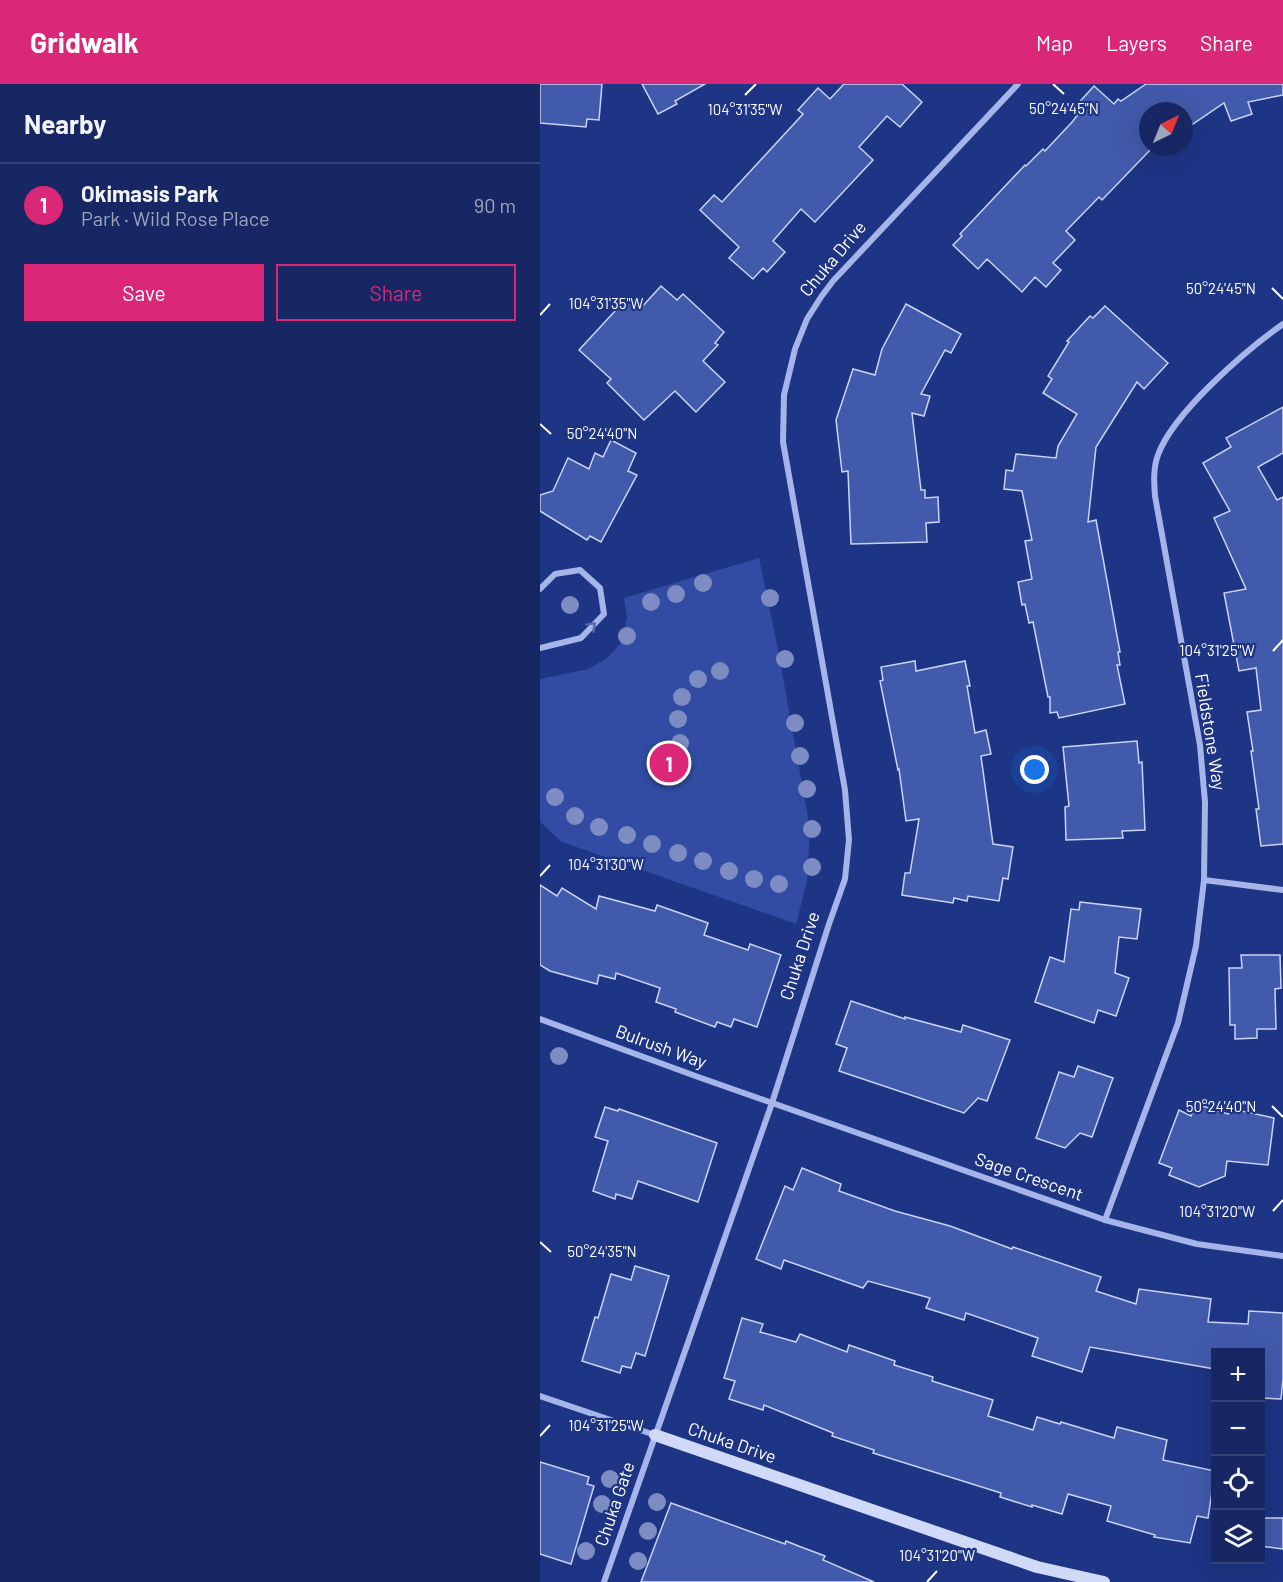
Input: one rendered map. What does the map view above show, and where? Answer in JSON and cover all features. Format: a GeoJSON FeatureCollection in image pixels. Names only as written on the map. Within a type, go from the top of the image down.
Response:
{"type":"FeatureCollection","features":[{"type":"Feature","properties":{"kind":"street","name":"Chuka Drive"},"geometry":{"type":"LineString","coordinates":[[1018,84],[833,281],[807,319],[795,349],[784,395],[783,442],[845,790],[849,840],[845,879],[772,1103],[655,1435],[1037,1567],[1104,1582]]}},
{"type":"Feature","properties":{"kind":"street","name":"Fieldstone Way"},"geometry":{"type":"LineString","coordinates":[[1105,1220],[1178,1023],[1196,946],[1204,880],[1205,802],[1200,745],[1163,548],[1154,477],[1161,449],[1178,421],[1238,360],[1283,324]]}},
{"type":"Feature","properties":{"kind":"street"},"geometry":{"type":"LineString","coordinates":[[540,589],[555,574],[580,570],[600,588],[604,614],[580,638],[540,648]]}},
{"type":"Feature","properties":{"kind":"street"},"geometry":{"type":"LineString","coordinates":[[1204,880],[1283,890]]}},
{"type":"Feature","properties":{"kind":"street","name":"Bulrush Way"},"geometry":{"type":"LineString","coordinates":[[540,1019],[772,1103]]}},
{"type":"Feature","properties":{"kind":"street","name":"Sage Crescent"},"geometry":{"type":"LineString","coordinates":[[772,1103],[1105,1220],[1197,1244],[1283,1256]]}},
{"type":"Feature","properties":{"kind":"street"},"geometry":{"type":"LineString","coordinates":[[540,1396],[655,1435]]}},
{"type":"Feature","properties":{"kind":"street","name":"Chuka Gate"},"geometry":{"type":"LineString","coordinates":[[604,1582],[655,1435]]}},
{"type":"Feature","properties":{"kind":"shaded area"},"geometry":{"type":"Polygon","coordinates":[[[759,558],[778,649],[810,829],[807,881],[796,924],[562,842],[540,822],[540,679],[588,669],[607,658],[620,644],[627,618],[624,598],[759,558]]]}},
{"type":"Feature","properties":{"kind":"building"},"geometry":{"type":"Polygon","coordinates":[[[540,84],[602,84],[599,120],[587,119],[586,127],[540,123],[540,84]]]}},
{"type":"Feature","properties":{"kind":"building"},"geometry":{"type":"Polygon","coordinates":[[[642,84],[705,84],[675,101],[677,104],[658,114],[642,84]]]}},
{"type":"Feature","properties":{"kind":"building"},"geometry":{"type":"Polygon","coordinates":[[[844,84],[902,84],[922,102],[900,127],[887,116],[859,147],[873,160],[815,222],[801,209],[773,241],[785,252],[767,272],[763,268],[753,279],[729,258],[739,247],[700,210],[714,195],[722,202],[803,114],[798,110],[818,88],[830,99],[844,84]]]}},
{"type":"Feature","properties":{"kind":"building"},"geometry":{"type":"Polygon","coordinates":[[[1146,84],[1283,84],[1283,95],[1248,102],[1252,114],[1231,121],[1224,103],[1193,124],[1193,102],[1139,102],[1139,156],[1144,156],[1102,200],[1099,197],[1066,231],[1075,240],[1053,263],[1061,270],[1046,287],[1035,277],[1022,292],[987,259],[978,269],[953,245],[962,236],[960,234],[1025,165],[1043,149],[1045,151],[1073,121],[1078,114],[1073,109],[1094,86],[1114,104],[1118,99],[1121,101],[1146,84]]]}},
{"type":"Feature","properties":{"kind":"building"},"geometry":{"type":"Polygon","coordinates":[[[661,286],[677,300],[683,294],[724,332],[715,343],[718,345],[703,361],[725,382],[696,412],[675,391],[644,420],[607,383],[611,379],[579,350],[627,298],[640,309],[661,286]]]}},
{"type":"Feature","properties":{"kind":"building"},"geometry":{"type":"Polygon","coordinates":[[[906,304],[961,334],[951,353],[945,350],[921,394],[930,396],[924,416],[912,413],[921,490],[925,490],[925,498],[938,497],[939,522],[926,523],[927,542],[851,544],[848,471],[842,472],[836,420],[853,369],[875,375],[882,349],[906,304]]]}},
{"type":"Feature","properties":{"kind":"building"},"geometry":{"type":"Polygon","coordinates":[[[1105,306],[1168,363],[1144,389],[1137,382],[1096,447],[1088,522],[1096,520],[1120,652],[1118,652],[1120,665],[1117,665],[1125,704],[1059,718],[1057,712],[1050,713],[1050,697],[1048,697],[1033,622],[1029,623],[1025,604],[1022,605],[1018,582],[1032,579],[1025,541],[1032,540],[1022,491],[1004,489],[1006,470],[1013,471],[1016,454],[1056,458],[1058,446],[1077,414],[1043,393],[1052,379],[1048,376],[1069,342],[1067,341],[1090,316],[1093,318],[1105,306]]]}},
{"type":"Feature","properties":{"kind":"building"},"geometry":{"type":"Polygon","coordinates":[[[1283,407],[1283,453],[1258,467],[1277,500],[1283,497],[1283,844],[1261,846],[1256,809],[1259,809],[1251,751],[1253,751],[1247,712],[1261,710],[1256,668],[1239,671],[1224,593],[1246,589],[1214,518],[1230,511],[1203,463],[1231,447],[1226,438],[1283,407]]]}},
{"type":"Feature","properties":{"kind":"building"},"geometry":{"type":"Polygon","coordinates":[[[611,440],[636,453],[628,471],[637,475],[601,542],[590,536],[587,540],[540,511],[540,495],[553,491],[568,458],[589,469],[595,453],[603,457],[611,440]]]}},
{"type":"Feature","properties":{"kind":"building"},"geometry":{"type":"Polygon","coordinates":[[[915,661],[916,671],[965,661],[975,733],[986,730],[991,754],[981,756],[993,844],[1013,847],[1008,879],[1003,878],[999,901],[968,896],[967,901],[954,898],[953,903],[902,895],[905,873],[910,873],[919,819],[906,821],[899,769],[880,681],[883,680],[881,667],[915,661]]]}},
{"type":"Feature","properties":{"kind":"building"},"geometry":{"type":"Polygon","coordinates":[[[1137,741],[1139,763],[1142,762],[1145,830],[1122,831],[1123,838],[1066,840],[1065,807],[1069,806],[1063,747],[1137,741]]]}},
{"type":"Feature","properties":{"kind":"building"},"geometry":{"type":"Polygon","coordinates":[[[540,885],[557,896],[562,888],[596,909],[599,896],[655,911],[657,905],[708,923],[704,935],[748,950],[750,944],[781,955],[757,1027],[734,1019],[731,1027],[717,1022],[715,1027],[675,1012],[676,1009],[656,1002],[660,988],[616,973],[615,979],[599,975],[597,984],[550,971],[540,965],[540,885]]]}},
{"type":"Feature","properties":{"kind":"building"},"geometry":{"type":"Polygon","coordinates":[[[1080,902],[1141,909],[1137,939],[1119,937],[1115,973],[1129,978],[1116,1016],[1098,1010],[1094,1023],[1035,1002],[1050,957],[1064,962],[1071,909],[1079,910],[1080,902]]]}},
{"type":"Feature","properties":{"kind":"building"},"geometry":{"type":"Polygon","coordinates":[[[1241,955],[1280,955],[1281,988],[1275,989],[1276,1029],[1257,1029],[1257,1038],[1235,1039],[1235,1025],[1230,1025],[1229,968],[1242,968],[1241,955]]]}},
{"type":"Feature","properties":{"kind":"building"},"geometry":{"type":"Polygon","coordinates":[[[851,1001],[905,1019],[905,1017],[961,1032],[963,1025],[1010,1040],[987,1101],[978,1098],[964,1113],[839,1071],[847,1048],[836,1044],[851,1001]]]}},
{"type":"Feature","properties":{"kind":"building"},"geometry":{"type":"Polygon","coordinates":[[[1078,1066],[1113,1078],[1092,1137],[1080,1133],[1065,1148],[1036,1138],[1059,1072],[1074,1077],[1078,1066]]]}},
{"type":"Feature","properties":{"kind":"building"},"geometry":{"type":"Polygon","coordinates":[[[1196,1104],[1228,1114],[1237,1110],[1274,1118],[1268,1165],[1227,1161],[1225,1176],[1199,1187],[1169,1175],[1172,1168],[1159,1163],[1179,1110],[1191,1116],[1196,1104]]]}},
{"type":"Feature","properties":{"kind":"building"},"geometry":{"type":"Polygon","coordinates":[[[605,1107],[618,1111],[619,1109],[717,1143],[698,1202],[638,1181],[632,1199],[616,1194],[615,1199],[593,1191],[608,1141],[595,1137],[605,1107]]]}},
{"type":"Feature","properties":{"kind":"building"},"geometry":{"type":"Polygon","coordinates":[[[802,1168],[841,1184],[839,1191],[1101,1277],[1096,1291],[1136,1304],[1139,1289],[1211,1299],[1208,1322],[1248,1324],[1249,1311],[1283,1313],[1281,1399],[1265,1398],[1265,1348],[1211,1348],[1211,1368],[1090,1347],[1082,1372],[1032,1356],[1038,1338],[966,1313],[964,1320],[926,1308],[930,1298],[868,1281],[863,1288],[784,1260],[781,1269],[756,1259],[785,1186],[793,1190],[802,1168]]]}},
{"type":"Feature","properties":{"kind":"building"},"geometry":{"type":"Polygon","coordinates":[[[635,1266],[669,1276],[645,1356],[636,1353],[631,1368],[622,1366],[620,1373],[582,1361],[611,1274],[631,1280],[635,1266]]]}},
{"type":"Feature","properties":{"kind":"building"},"geometry":{"type":"Polygon","coordinates":[[[742,1318],[763,1324],[760,1332],[796,1342],[800,1334],[847,1352],[849,1345],[895,1361],[894,1365],[933,1377],[932,1381],[993,1400],[988,1416],[1033,1430],[1037,1417],[1114,1438],[1117,1427],[1167,1440],[1163,1460],[1211,1470],[1208,1518],[1197,1516],[1190,1543],[1154,1537],[1155,1535],[1107,1521],[1111,1506],[1068,1494],[1062,1514],[1032,1505],[1032,1507],[1000,1497],[1001,1493],[873,1453],[874,1450],[832,1436],[833,1433],[764,1405],[763,1410],[729,1399],[735,1381],[724,1378],[742,1318]]]}},
{"type":"Feature","properties":{"kind":"building"},"geometry":{"type":"Polygon","coordinates":[[[540,1462],[589,1477],[587,1484],[594,1486],[571,1564],[540,1554],[540,1462]]]}},
{"type":"Feature","properties":{"kind":"building"},"geometry":{"type":"Polygon","coordinates":[[[671,1503],[825,1556],[823,1560],[874,1582],[641,1582],[671,1503]]]}},
{"type":"Feature","properties":{"kind":"building"},"geometry":{"type":"Polygon","coordinates":[[[1265,1518],[1283,1518],[1283,1549],[1265,1547],[1265,1518]]]}},
{"type":"Feature","properties":{"kind":"place","name":"Okimasis Park"},"geometry":{"type":"Point","coordinates":[669,763]}}]}
